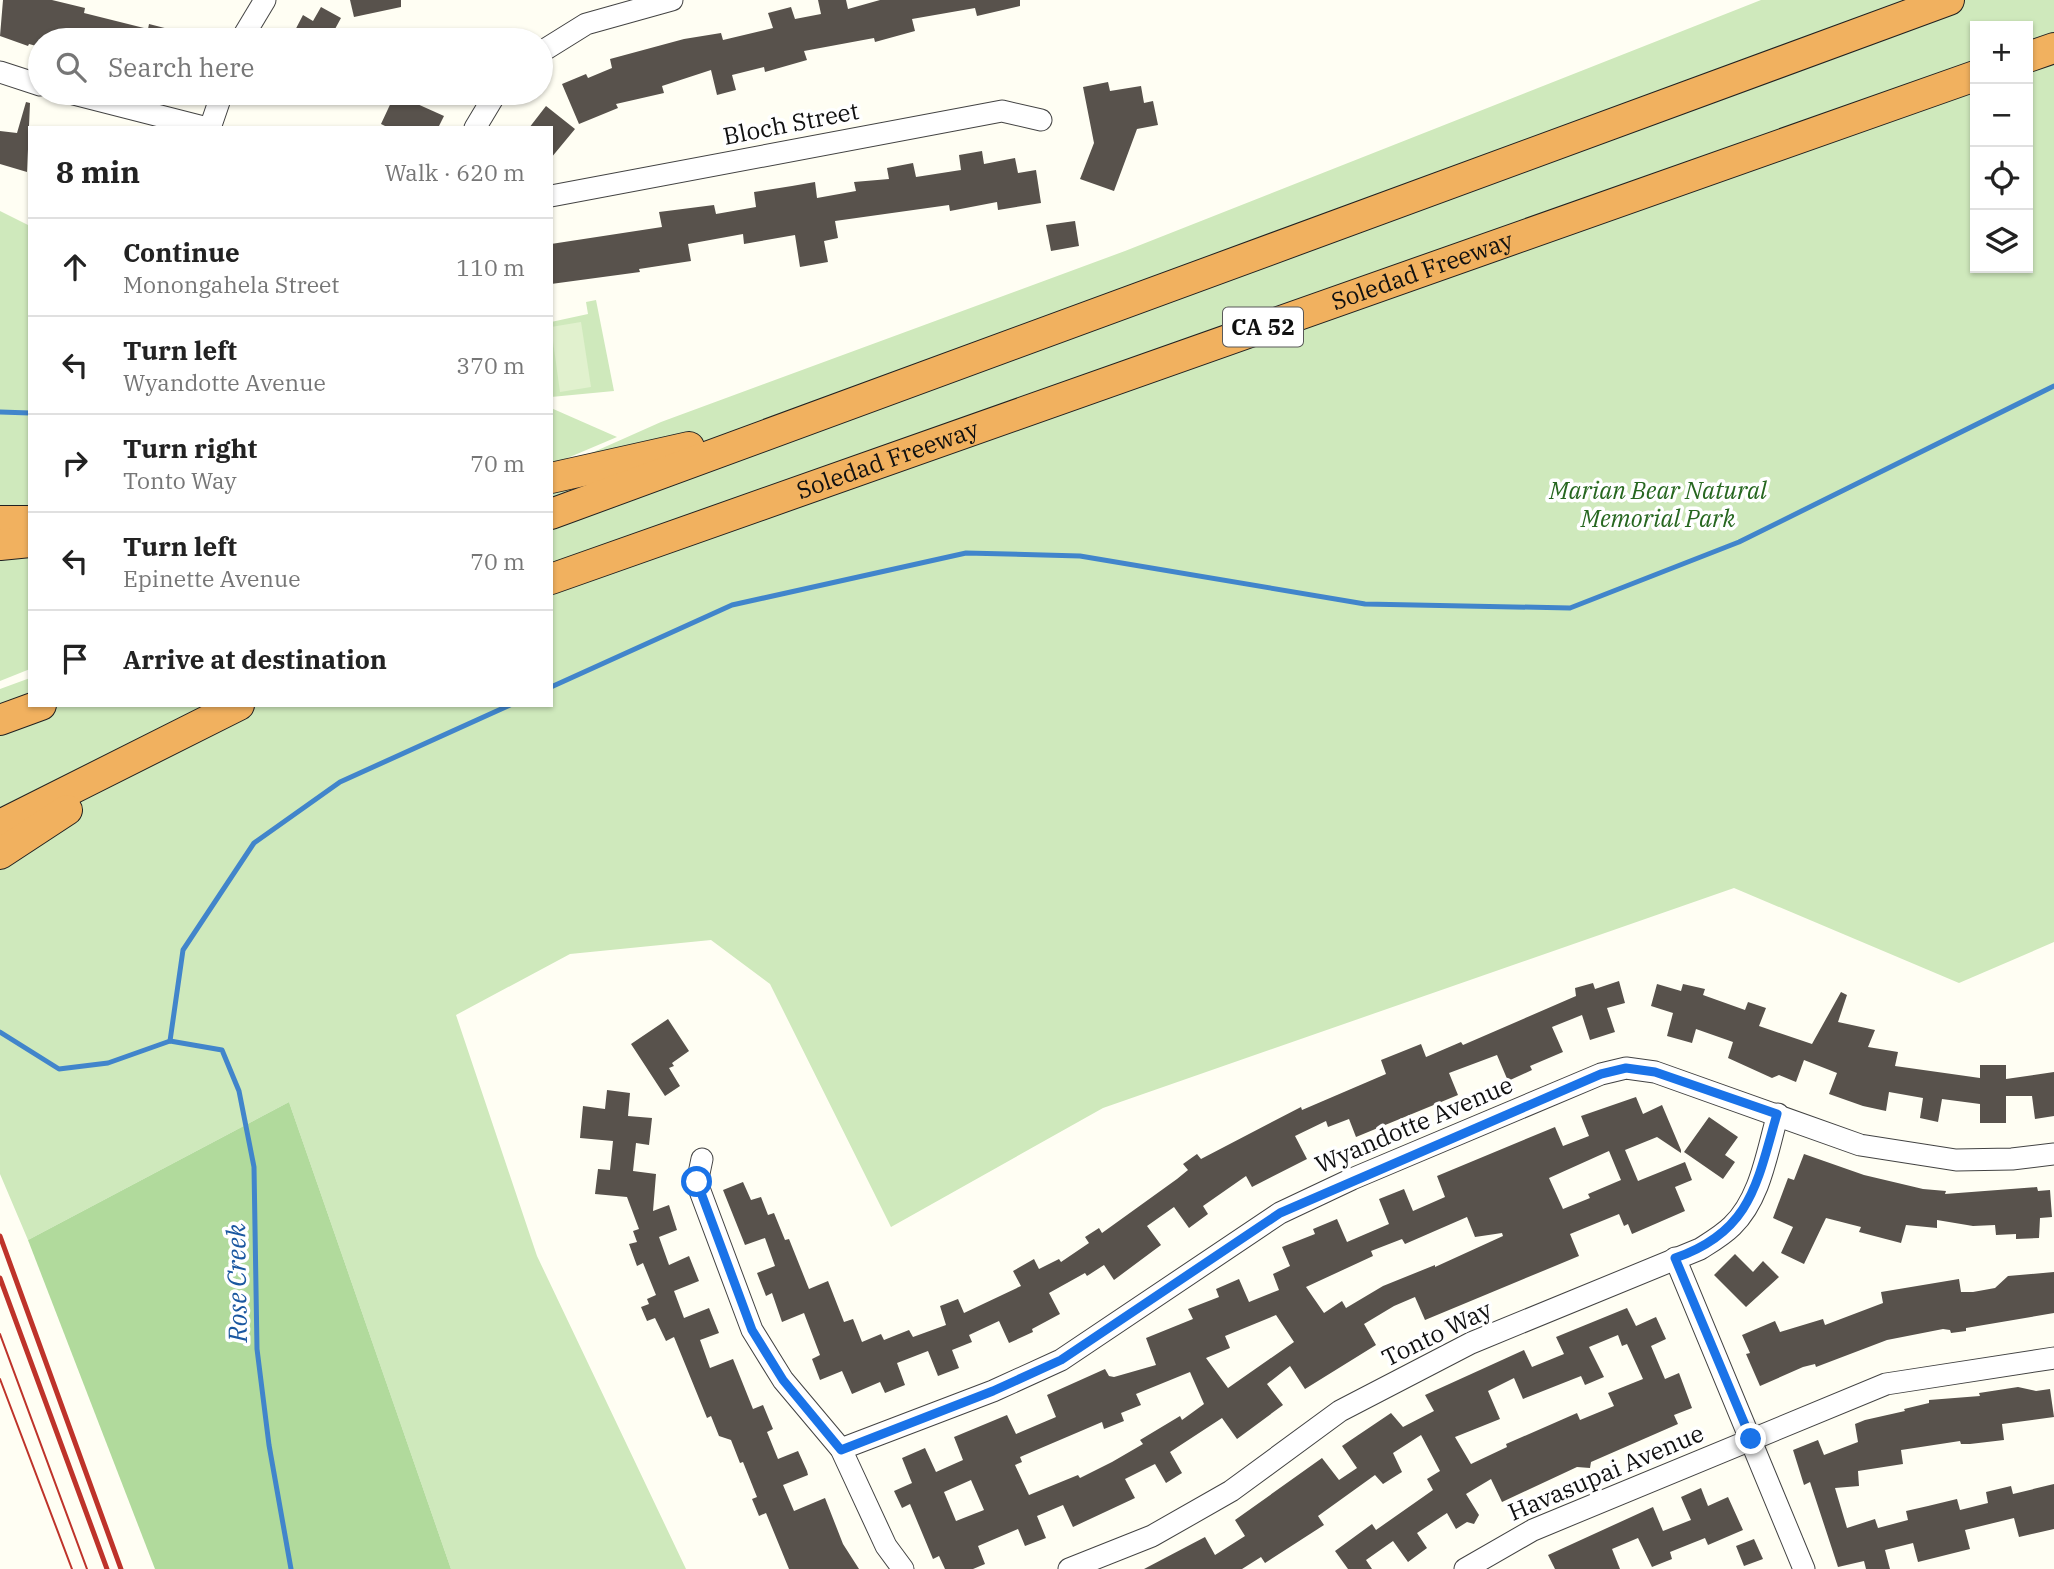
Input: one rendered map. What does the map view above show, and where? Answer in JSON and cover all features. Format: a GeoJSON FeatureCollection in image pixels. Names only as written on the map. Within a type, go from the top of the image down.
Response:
{"type":"FeatureCollection","features":[{"type":"Feature","properties":{"kind":"highway"},"geometry":{"type":"LineString","coordinates":[[553,513],[1949,0]]}},
{"type":"Feature","properties":{"kind":"highway"},"geometry":{"type":"LineString","coordinates":[[2033,55],[2054,48]]}},
{"type":"Feature","properties":{"kind":"highway","name":"Soledad Freeway"},"geometry":{"type":"LineString","coordinates":[[553,578],[1970,78]]}},
{"type":"Feature","properties":{"kind":"highway"},"geometry":{"type":"LineString","coordinates":[[553,478],[671,450],[762,436]]}},
{"type":"Feature","properties":{"kind":"highway"},"geometry":{"type":"LineString","coordinates":[[0,521],[28,521]]}},
{"type":"Feature","properties":{"kind":"highway"},"geometry":{"type":"LineString","coordinates":[[0,545],[28,542]]}},
{"type":"Feature","properties":{"kind":"highway"},"geometry":{"type":"LineString","coordinates":[[0,720],[36,707]]}},
{"type":"Feature","properties":{"kind":"highway"},"geometry":{"type":"LineString","coordinates":[[0,825],[235,707]]}},
{"type":"Feature","properties":{"kind":"highway"},"geometry":{"type":"LineString","coordinates":[[0,854],[192,727]]}},
{"type":"Feature","properties":{"kind":"street"},"geometry":{"type":"LineString","coordinates":[[248,28],[265,0]]}},
{"type":"Feature","properties":{"kind":"street"},"geometry":{"type":"LineString","coordinates":[[553,45],[586,24],[672,0]]}},
{"type":"Feature","properties":{"kind":"street"},"geometry":{"type":"LineString","coordinates":[[0,72],[28,81]]}},
{"type":"Feature","properties":{"kind":"street"},"geometry":{"type":"LineString","coordinates":[[118,105],[201,126]]}},
{"type":"Feature","properties":{"kind":"street"},"geometry":{"type":"LineString","coordinates":[[210,126],[218,105]]}},
{"type":"Feature","properties":{"kind":"street"},"geometry":{"type":"LineString","coordinates":[[476,126],[489,105]]}},
{"type":"Feature","properties":{"kind":"street","name":"Bloch Street"},"geometry":{"type":"LineString","coordinates":[[553,196],[1002,111],[1041,120]]}},
{"type":"Feature","properties":{"kind":"street","name":"Wyandotte Avenue"},"geometry":{"type":"LineString","coordinates":[[841,1450],[993,1391],[1061,1360],[1280,1213],[1601,1074],[1626,1068],[1655,1072],[1860,1145],[1956,1160],[2012,1159],[2054,1154]]}},
{"type":"Feature","properties":{"kind":"street","name":"Tonto Way"},"geometry":{"type":"LineString","coordinates":[[1069,1569],[1152,1536],[1231,1491],[1340,1411],[1471,1343],[1700,1249],[1731,1227],[1745,1211],[1756,1188],[1777,1114]]}},
{"type":"Feature","properties":{"kind":"street"},"geometry":{"type":"LineString","coordinates":[[702,1159],[697,1182],[752,1330],[783,1380],[841,1450],[886,1546],[903,1569]]}},
{"type":"Feature","properties":{"kind":"street"},"geometry":{"type":"LineString","coordinates":[[1675,1258],[1804,1569]]}},
{"type":"Feature","properties":{"kind":"street","name":"Havasupai Avenue"},"geometry":{"type":"LineString","coordinates":[[1465,1569],[1534,1530],[1886,1384],[2054,1358]]}},
{"type":"Feature","properties":{"kind":"green space","name":"Marian Bear Natural Memorial Park"},"geometry":{"type":"Polygon","coordinates":[[[1761,0],[2054,0],[2054,942],[1959,983],[1734,888],[1103,1108],[891,1227],[770,984],[711,940],[570,954],[456,1015],[537,1256],[686,1569],[451,1569],[289,1102],[28,1240],[0,1174],[0,689],[28,679],[28,707],[553,707],[553,470],[661,422],[1125,251],[1761,0]]]}},
{"type":"Feature","properties":{"kind":"green space"},"geometry":{"type":"Polygon","coordinates":[[[0,211],[28,225],[28,670],[0,681],[0,211]]]}},
{"type":"Feature","properties":{"kind":"green space"},"geometry":{"type":"Polygon","coordinates":[[[596,300],[614,391],[553,397],[553,322],[588,314],[586,302],[596,300]]]}},
{"type":"Feature","properties":{"kind":"green space"},"geometry":{"type":"Polygon","coordinates":[[[581,322],[591,387],[560,392],[553,327],[581,322]]]}},
{"type":"Feature","properties":{"kind":"green space"},"geometry":{"type":"Polygon","coordinates":[[[553,409],[617,437],[553,464],[553,409]]]}},
{"type":"Feature","properties":{"kind":"green space"},"geometry":{"type":"Polygon","coordinates":[[[289,1102],[451,1569],[155,1569],[28,1240],[289,1102]]]}},
{"type":"Feature","properties":{"kind":"building"},"geometry":{"type":"Polygon","coordinates":[[[3,0],[52,0],[85,8],[84,13],[144,28],[28,28],[28,46],[0,36],[3,0]]]}},
{"type":"Feature","properties":{"kind":"building"},"geometry":{"type":"Polygon","coordinates":[[[350,0],[401,0],[401,7],[354,17],[350,0]]]}},
{"type":"Feature","properties":{"kind":"building"},"geometry":{"type":"Polygon","coordinates":[[[818,0],[846,0],[848,9],[880,0],[1020,0],[1020,6],[977,16],[975,8],[912,19],[915,31],[875,42],[874,38],[804,51],[807,60],[765,72],[764,67],[732,75],[736,90],[717,95],[711,70],[662,86],[664,93],[616,104],[618,108],[579,124],[562,84],[586,74],[588,78],[612,68],[610,59],[684,39],[721,33],[723,40],[773,28],[768,13],[791,7],[795,19],[821,14],[818,0]]]}},
{"type":"Feature","properties":{"kind":"building"},"geometry":{"type":"Polygon","coordinates":[[[321,7],[341,18],[336,28],[296,28],[303,15],[313,21],[321,7]]]}},
{"type":"Feature","properties":{"kind":"building"},"geometry":{"type":"Polygon","coordinates":[[[149,24],[165,28],[148,28],[149,24]]]}},
{"type":"Feature","properties":{"kind":"building"},"geometry":{"type":"Polygon","coordinates":[[[1108,82],[1110,91],[1141,86],[1144,103],[1153,101],[1158,125],[1137,129],[1114,191],[1080,179],[1094,143],[1083,87],[1108,82]]]}},
{"type":"Feature","properties":{"kind":"building"},"geometry":{"type":"Polygon","coordinates":[[[28,102],[27,172],[0,164],[0,131],[17,133],[28,102]]]}},
{"type":"Feature","properties":{"kind":"building"},"geometry":{"type":"Polygon","coordinates":[[[390,105],[420,105],[444,116],[439,126],[381,124],[390,105]]]}},
{"type":"Feature","properties":{"kind":"building"},"geometry":{"type":"Polygon","coordinates":[[[546,106],[575,129],[553,156],[553,126],[531,126],[546,106]]]}},
{"type":"Feature","properties":{"kind":"building"},"geometry":{"type":"Polygon","coordinates":[[[982,151],[984,164],[1015,158],[1018,173],[1036,170],[1041,203],[998,210],[997,202],[950,211],[949,205],[835,221],[838,238],[824,241],[828,262],[800,267],[795,235],[744,244],[743,234],[688,244],[691,261],[639,269],[640,272],[553,284],[553,244],[662,227],[659,212],[714,205],[716,214],[756,207],[754,192],[815,182],[817,198],[856,191],[854,182],[889,179],[887,168],[913,163],[916,177],[961,170],[959,155],[982,151]]]}},
{"type":"Feature","properties":{"kind":"building"},"geometry":{"type":"Polygon","coordinates":[[[1075,221],[1079,246],[1051,251],[1046,225],[1075,221]]]}},
{"type":"Feature","properties":{"kind":"building"},"geometry":{"type":"Polygon","coordinates":[[[1619,981],[1625,1003],[1607,1008],[1615,1032],[1590,1040],[1582,1015],[1552,1027],[1563,1052],[1530,1066],[1532,1070],[1508,1081],[1497,1055],[1449,1073],[1458,1095],[1356,1137],[1349,1119],[1328,1127],[1326,1121],[1295,1136],[1307,1159],[1252,1187],[1246,1176],[1203,1206],[1208,1214],[1189,1228],[1174,1207],[1147,1226],[1161,1245],[1114,1280],[1104,1265],[1049,1293],[1060,1314],[1032,1329],[1033,1332],[1009,1343],[999,1321],[969,1335],[972,1342],[952,1350],[959,1368],[938,1376],[928,1351],[897,1363],[905,1385],[885,1393],[880,1382],[852,1394],[842,1371],[820,1380],[812,1359],[820,1355],[804,1313],[782,1322],[772,1293],[766,1296],[757,1273],[775,1266],[765,1238],[745,1245],[723,1190],[743,1182],[751,1200],[761,1197],[768,1215],[774,1213],[785,1240],[789,1239],[809,1289],[828,1281],[844,1322],[853,1319],[862,1342],[881,1334],[884,1340],[909,1330],[913,1337],[946,1325],[940,1306],[958,1299],[964,1313],[1021,1286],[1013,1271],[1034,1259],[1039,1269],[1059,1259],[1061,1262],[1089,1243],[1085,1237],[1099,1228],[1102,1233],[1177,1179],[1188,1170],[1183,1164],[1197,1154],[1201,1159],[1301,1107],[1302,1110],[1386,1074],[1381,1060],[1421,1044],[1426,1057],[1461,1042],[1463,1045],[1576,996],[1575,988],[1593,983],[1595,989],[1619,981]]]}},
{"type":"Feature","properties":{"kind":"building"},"geometry":{"type":"Polygon","coordinates":[[[1657,984],[1681,991],[1683,984],[1705,989],[1703,995],[1745,1010],[1748,1002],[1766,1008],[1759,1026],[1812,1044],[1841,992],[1847,995],[1838,1022],[1875,1030],[1868,1047],[1898,1052],[1895,1066],[1980,1078],[1980,1065],[2006,1065],[2006,1079],[2054,1072],[2054,1116],[2035,1119],[2032,1096],[2006,1096],[2006,1123],[1980,1123],[1980,1104],[1942,1099],[1938,1122],[1920,1118],[1923,1098],[1889,1092],[1886,1111],[1863,1106],[1829,1094],[1837,1073],[1804,1060],[1796,1082],[1779,1075],[1772,1078],[1728,1058],[1733,1042],[1696,1029],[1692,1043],[1667,1036],[1673,1013],[1651,1006],[1657,984]]]}},
{"type":"Feature","properties":{"kind":"building"},"geometry":{"type":"Polygon","coordinates":[[[668,1019],[689,1051],[669,1068],[680,1086],[665,1096],[631,1044],[668,1019]]]}},
{"type":"Feature","properties":{"kind":"building"},"geometry":{"type":"Polygon","coordinates":[[[607,1090],[630,1093],[628,1116],[652,1118],[649,1145],[636,1143],[633,1171],[656,1174],[653,1211],[669,1205],[677,1230],[659,1237],[669,1265],[689,1256],[699,1281],[674,1291],[684,1318],[709,1308],[719,1333],[700,1340],[710,1368],[733,1359],[753,1409],[763,1405],[773,1429],[767,1432],[778,1459],[798,1451],[807,1471],[808,1475],[783,1485],[794,1511],[825,1498],[843,1544],[859,1569],[789,1569],[766,1513],[759,1516],[752,1499],[757,1497],[743,1462],[740,1463],[731,1440],[719,1436],[711,1416],[707,1418],[674,1337],[666,1341],[655,1318],[647,1321],[641,1307],[649,1304],[647,1299],[656,1295],[643,1263],[637,1266],[629,1244],[637,1242],[633,1231],[639,1229],[627,1197],[595,1194],[598,1169],[610,1170],[613,1141],[580,1138],[583,1106],[605,1109],[607,1090]]]}},
{"type":"Feature","properties":{"kind":"building"},"geometry":{"type":"Polygon","coordinates":[[[1636,1097],[1643,1114],[1662,1105],[1681,1153],[1657,1137],[1625,1150],[1638,1181],[1685,1162],[1692,1180],[1675,1187],[1685,1211],[1632,1234],[1628,1224],[1624,1226],[1619,1214],[1570,1234],[1579,1256],[1425,1320],[1415,1297],[1394,1306],[1364,1324],[1376,1345],[1305,1389],[1290,1366],[1267,1384],[1283,1405],[1237,1439],[1222,1418],[1170,1452],[1182,1473],[1166,1483],[1155,1464],[1125,1479],[1135,1498],[1073,1527],[1063,1505],[1037,1516],[1046,1538],[1025,1546],[1018,1529],[978,1546],[985,1564],[973,1569],[945,1569],[939,1556],[933,1559],[910,1504],[902,1508],[894,1491],[912,1483],[902,1458],[925,1448],[936,1472],[963,1460],[954,1437],[1007,1415],[1016,1434],[1056,1417],[1047,1395],[1105,1369],[1109,1376],[1114,1377],[1156,1365],[1146,1338],[1193,1319],[1188,1309],[1219,1297],[1216,1289],[1239,1279],[1249,1302],[1279,1290],[1273,1274],[1290,1266],[1282,1247],[1315,1234],[1313,1229],[1337,1219],[1347,1242],[1389,1224],[1379,1199],[1404,1189],[1413,1211],[1445,1197],[1437,1176],[1555,1127],[1563,1146],[1589,1136],[1581,1116],[1636,1097]],[[1609,1151],[1549,1178],[1563,1209],[1590,1198],[1588,1194],[1621,1180],[1609,1151]],[[1467,1217],[1405,1244],[1402,1239],[1371,1251],[1373,1256],[1306,1287],[1324,1313],[1342,1301],[1346,1308],[1383,1286],[1435,1267],[1503,1236],[1502,1233],[1475,1237],[1467,1217]],[[1276,1315],[1225,1336],[1230,1348],[1206,1358],[1228,1388],[1294,1342],[1276,1315]],[[1190,1372],[1136,1394],[1141,1405],[1121,1413],[1124,1421],[1104,1429],[1102,1422],[1020,1457],[1022,1462],[1015,1465],[1029,1495],[1078,1475],[1080,1478],[1112,1462],[1143,1444],[1140,1440],[1180,1416],[1182,1420],[1204,1404],[1190,1372]],[[971,1480],[944,1492],[956,1521],[984,1510],[971,1480]]]}},
{"type":"Feature","properties":{"kind":"building"},"geometry":{"type":"Polygon","coordinates":[[[1709,1117],[1738,1137],[1725,1155],[1735,1162],[1723,1179],[1684,1152],[1709,1117]]]}},
{"type":"Feature","properties":{"kind":"building"},"geometry":{"type":"Polygon","coordinates":[[[1804,1154],[1864,1175],[1923,1189],[1946,1191],[1945,1194],[2037,1187],[2038,1191],[2050,1190],[2052,1217],[2040,1218],[2039,1238],[2016,1239],[2016,1234],[1996,1235],[1995,1225],[1973,1226],[1937,1220],[1937,1228],[1906,1225],[1901,1243],[1859,1232],[1861,1227],[1826,1218],[1804,1264],[1781,1253],[1793,1227],[1773,1218],[1788,1178],[1794,1180],[1804,1154]]]}},
{"type":"Feature","properties":{"kind":"building"},"geometry":{"type":"Polygon","coordinates":[[[1735,1254],[1753,1272],[1763,1261],[1779,1277],[1746,1307],[1714,1275],[1735,1254]]]}},
{"type":"Feature","properties":{"kind":"building"},"geometry":{"type":"Polygon","coordinates":[[[2054,1272],[2054,1313],[1966,1328],[1966,1331],[1951,1333],[1950,1330],[1943,1329],[1887,1340],[1816,1367],[1815,1364],[1803,1367],[1760,1386],[1746,1354],[1750,1353],[1742,1335],[1775,1321],[1780,1332],[1823,1319],[1825,1325],[1883,1303],[1881,1292],[1959,1279],[1961,1292],[1973,1292],[1995,1288],[2008,1276],[2054,1272]]]}},
{"type":"Feature","properties":{"kind":"building"},"geometry":{"type":"Polygon","coordinates":[[[1627,1308],[1636,1326],[1656,1317],[1666,1339],[1651,1346],[1665,1379],[1679,1373],[1692,1408],[1674,1415],[1678,1424],[1591,1462],[1590,1468],[1577,1467],[1502,1502],[1491,1479],[1466,1494],[1479,1515],[1474,1524],[1467,1522],[1456,1529],[1447,1513],[1417,1533],[1427,1548],[1408,1562],[1393,1541],[1366,1560],[1372,1569],[1348,1569],[1335,1551],[1372,1524],[1376,1530],[1433,1490],[1427,1479],[1440,1471],[1421,1435],[1393,1453],[1402,1472],[1383,1484],[1375,1475],[1318,1516],[1324,1525],[1265,1563],[1261,1557],[1242,1569],[1144,1569],[1205,1537],[1215,1555],[1245,1536],[1235,1520],[1322,1458],[1339,1480],[1357,1468],[1342,1446],[1391,1413],[1403,1427],[1434,1411],[1425,1395],[1524,1350],[1532,1367],[1564,1354],[1556,1337],[1627,1308]],[[1618,1335],[1589,1347],[1604,1377],[1585,1385],[1581,1376],[1523,1399],[1514,1378],[1488,1391],[1500,1419],[1455,1437],[1471,1464],[1507,1447],[1506,1444],[1577,1413],[1580,1420],[1614,1406],[1608,1393],[1643,1379],[1627,1344],[1622,1346],[1618,1335]]]}},
{"type":"Feature","properties":{"kind":"building"},"geometry":{"type":"Polygon","coordinates":[[[2018,1387],[2036,1391],[2050,1389],[2054,1417],[2002,1424],[2004,1440],[1970,1444],[1961,1444],[1960,1441],[1901,1450],[1903,1464],[1858,1471],[1859,1486],[1835,1488],[1847,1528],[1875,1519],[1878,1528],[1908,1520],[1906,1511],[1957,1499],[1960,1510],[1988,1503],[1986,1492],[2011,1486],[2013,1494],[2054,1484],[2054,1529],[2019,1537],[2014,1518],[1965,1530],[1970,1549],[1918,1562],[1913,1543],[1885,1550],[1890,1569],[1866,1569],[1864,1561],[1838,1567],[1810,1482],[1804,1485],[1793,1450],[1818,1440],[1824,1455],[1858,1442],[1855,1424],[1865,1420],[1905,1411],[1904,1409],[1929,1403],[1929,1400],[1980,1396],[1979,1393],[2018,1387]]]}},
{"type":"Feature","properties":{"kind":"building"},"geometry":{"type":"Polygon","coordinates":[[[1701,1488],[1708,1506],[1728,1497],[1743,1530],[1708,1545],[1705,1538],[1670,1552],[1672,1559],[1652,1567],[1638,1538],[1612,1549],[1620,1569],[1555,1569],[1548,1555],[1653,1507],[1663,1531],[1691,1520],[1681,1497],[1701,1488]]]}},
{"type":"Feature","properties":{"kind":"building"},"geometry":{"type":"Polygon","coordinates":[[[1754,1539],[1763,1559],[1744,1566],[1736,1546],[1754,1539]]]}},
{"type":"Feature","properties":{"kind":"waterway"},"geometry":{"type":"LineString","coordinates":[[553,686],[732,605],[966,553],[1080,556],[1365,604],[1570,608],[1739,542],[2054,386]]}},
{"type":"Feature","properties":{"kind":"waterway"},"geometry":{"type":"LineString","coordinates":[[0,412],[28,413]]}},
{"type":"Feature","properties":{"kind":"waterway"},"geometry":{"type":"LineString","coordinates":[[170,1041],[183,950],[254,843],[340,782],[506,707]]}},
{"type":"Feature","properties":{"kind":"waterway","name":"Rose Creek"},"geometry":{"type":"LineString","coordinates":[[0,1032],[59,1069],[108,1063],[170,1041],[222,1050],[239,1091],[254,1167],[257,1349],[269,1445],[291,1569]]}},
{"type":"Feature","properties":{"kind":"tram line"},"geometry":{"type":"LineString","coordinates":[[0,1334],[87,1569]]}},
{"type":"Feature","properties":{"kind":"tram line"},"geometry":{"type":"LineString","coordinates":[[0,1379],[72,1569]]}},
{"type":"Feature","properties":{"kind":"railway"},"geometry":{"type":"LineString","coordinates":[[0,1236],[121,1569]]}},
{"type":"Feature","properties":{"kind":"railway"},"geometry":{"type":"LineString","coordinates":[[0,1278],[107,1569]]}},
{"type":"Feature","properties":{"kind":"route"},"geometry":{"type":"LineString","coordinates":[[697,1182],[752,1330],[783,1380],[841,1450],[993,1391],[1061,1360],[1280,1213],[1601,1074],[1626,1068],[1655,1072],[1777,1114],[1756,1188],[1745,1211],[1731,1227],[1700,1249],[1675,1258],[1751,1439]]}}]}
